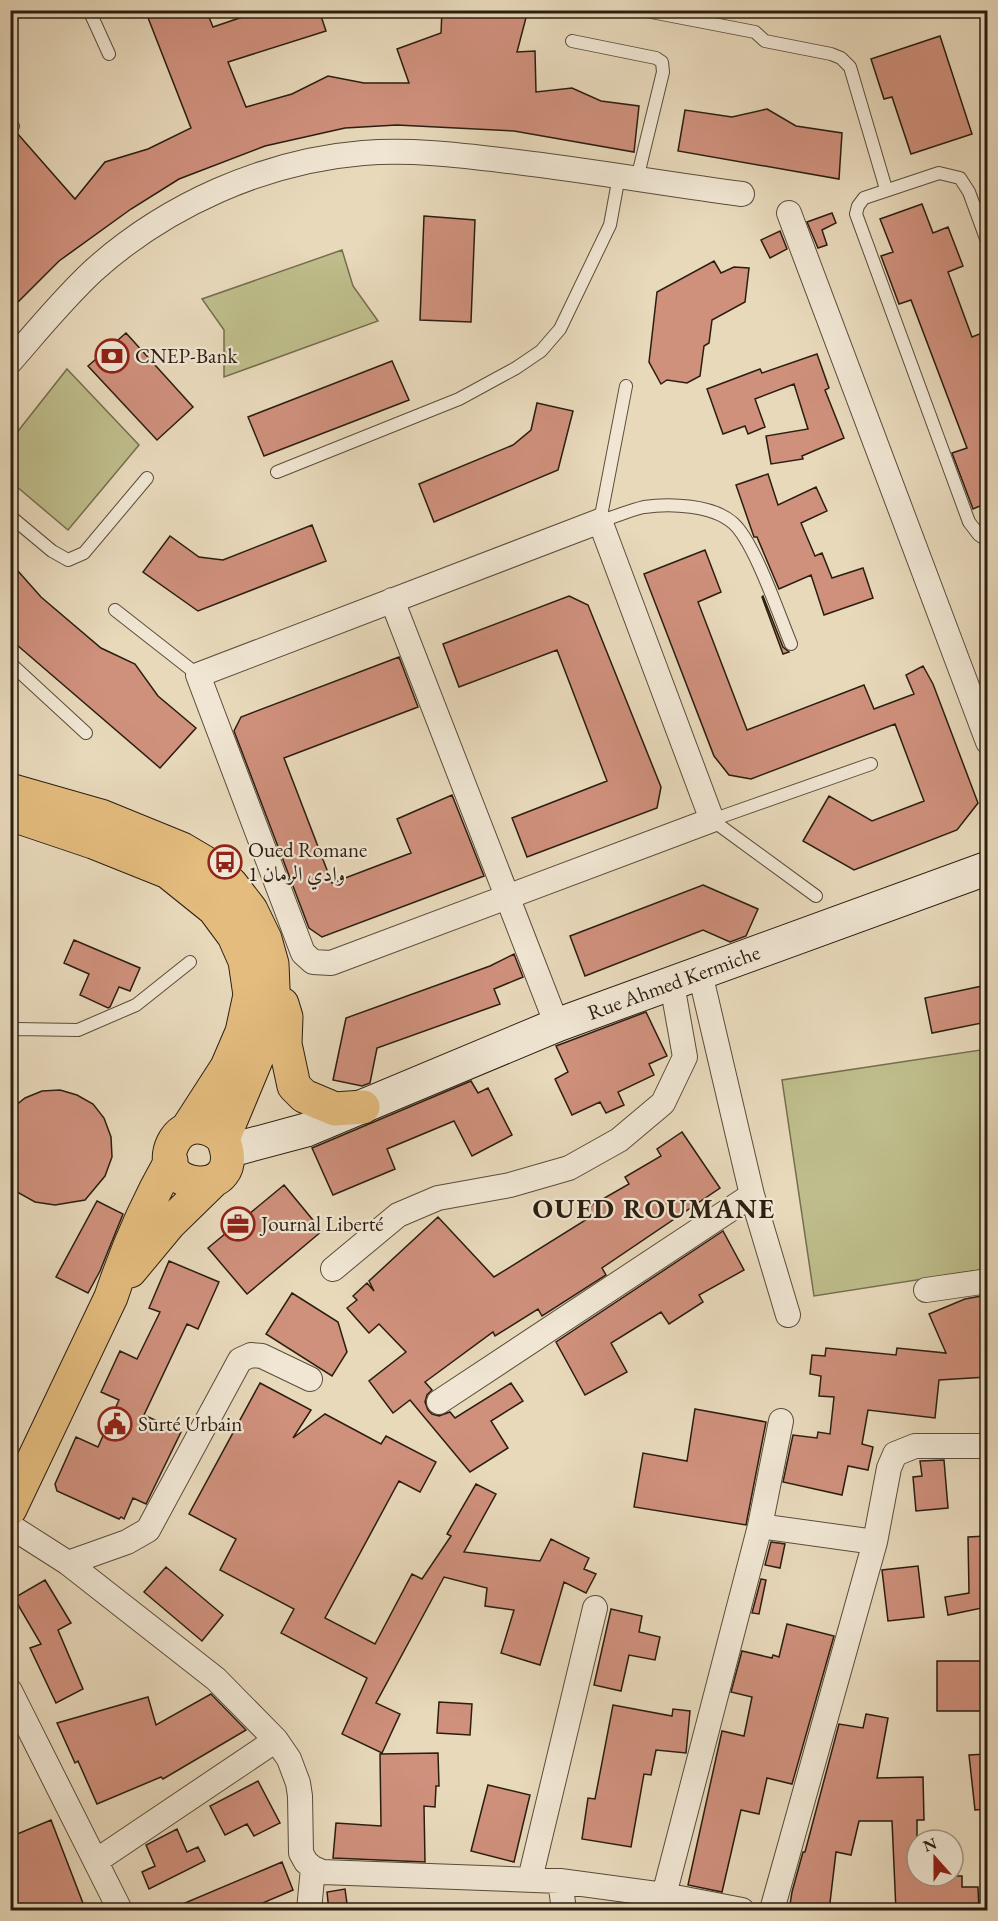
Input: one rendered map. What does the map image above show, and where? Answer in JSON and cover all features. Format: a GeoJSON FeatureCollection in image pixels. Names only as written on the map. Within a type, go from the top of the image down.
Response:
{"type":"FeatureCollection","features":[{"type":"Feature","properties":{"kind":"main road"},"geometry":{"type":"LineString","coordinates":[[10,790],[101,816],[182,849],[209,865],[231,884],[251,910],[265,939],[272,964],[273,988],[266,1036],[226,1145],[227,1162],[222,1173],[190,1202],[148,1247],[111,1297]]}},
{"type":"Feature","properties":{"kind":"main road"},"geometry":{"type":"LineString","coordinates":[[10,814],[93,842],[168,872],[214,909],[234,936],[245,961],[250,995],[242,1032],[227,1066],[187,1129],[174,1142],[171,1161],[143,1213],[120,1268],[111,1297],[10,1509]]}},
{"type":"Feature","properties":{"kind":"main road","name":"Rue Ahmed Kermiche"},"geometry":{"type":"LineString","coordinates":[[226,1145],[306,1130],[557,1025],[987,868]]}},
{"type":"Feature","properties":{"kind":"main road"},"geometry":{"type":"LineString","coordinates":[[273,988],[282,1002],[286,1017],[285,1044],[294,1086],[304,1096],[335,1109],[363,1107]]}},
{"type":"Feature","properties":{"kind":"main road"},"geometry":{"type":"LineString","coordinates":[[187,1129],[207,1127],[216,1132],[226,1145]]}},
{"type":"Feature","properties":{"kind":"main road"},"geometry":{"type":"LineString","coordinates":[[171,1161],[174,1169],[187,1182],[195,1184],[213,1181]]}},
{"type":"Feature","properties":{"kind":"street"},"geometry":{"type":"LineString","coordinates":[[10,362],[60,304],[94,271],[131,241],[169,216],[203,198],[275,169],[322,158],[364,153],[412,152],[468,156],[742,194]]}},
{"type":"Feature","properties":{"kind":"street"},"geometry":{"type":"LineString","coordinates":[[789,213],[987,742]]}},
{"type":"Feature","properties":{"kind":"street"},"geometry":{"type":"LineString","coordinates":[[600,521],[712,820],[507,895],[331,963],[313,962],[303,953],[198,675],[600,521]]}},
{"type":"Feature","properties":{"kind":"street"},"geometry":{"type":"LineString","coordinates":[[392,600],[557,1025]]}},
{"type":"Feature","properties":{"kind":"street"},"geometry":{"type":"LineString","coordinates":[[686,978],[788,1315]]}},
{"type":"Feature","properties":{"kind":"street"},"geometry":{"type":"LineString","coordinates":[[333,1269],[398,1215],[438,1198],[510,1185],[569,1168],[619,1140],[663,1103],[685,1057],[686,978]]}},
{"type":"Feature","properties":{"kind":"street"},"geometry":{"type":"LineString","coordinates":[[439,1402],[752,1195]]}},
{"type":"Feature","properties":{"kind":"street"},"geometry":{"type":"LineString","coordinates":[[926,1290],[987,1281]]}},
{"type":"Feature","properties":{"kind":"street"},"geometry":{"type":"LineString","coordinates":[[68,1563],[127,1542],[148,1530],[240,1360],[251,1354],[262,1356],[310,1379]]}},
{"type":"Feature","properties":{"kind":"street"},"geometry":{"type":"LineString","coordinates":[[664,1894],[760,1526],[781,1421]]}},
{"type":"Feature","properties":{"kind":"street"},"geometry":{"type":"LineString","coordinates":[[772,1911],[875,1542],[888,1468],[896,1454],[915,1446],[987,1446]]}},
{"type":"Feature","properties":{"kind":"street"},"geometry":{"type":"LineString","coordinates":[[10,1526],[68,1563],[216,1679],[276,1740],[289,1759],[296,1777],[300,1796],[301,1853],[313,1868],[322,1872],[560,1881],[664,1894],[742,1911]]}},
{"type":"Feature","properties":{"kind":"street"},"geometry":{"type":"LineString","coordinates":[[760,1526],[875,1542]]}},
{"type":"Feature","properties":{"kind":"street"},"geometry":{"type":"LineString","coordinates":[[530,1879],[595,1608]]}},
{"type":"Feature","properties":{"kind":"street"},"geometry":{"type":"LineString","coordinates":[[10,1690],[120,1911]]}},
{"type":"Feature","properties":{"kind":"street"},"geometry":{"type":"LineString","coordinates":[[96,1861],[276,1740]]}},
{"type":"Feature","properties":{"kind":"street"},"geometry":{"type":"LineString","coordinates":[[309,1911],[313,1868]]}},
{"type":"Feature","properties":{"kind":"street"},"geometry":{"type":"LineString","coordinates":[[560,1881],[564,1911]]}},
{"type":"Feature","properties":{"kind":"lane"},"geometry":{"type":"LineString","coordinates":[[89,10],[109,54]]}},
{"type":"Feature","properties":{"kind":"lane"},"geometry":{"type":"LineString","coordinates":[[641,10],[755,32],[765,41],[841,58],[850,67],[886,189]]}},
{"type":"Feature","properties":{"kind":"lane"},"geometry":{"type":"LineString","coordinates":[[277,472],[459,399],[516,368],[541,351],[560,328],[610,225],[663,72],[662,62],[656,58],[572,41]]}},
{"type":"Feature","properties":{"kind":"lane"},"geometry":{"type":"LineString","coordinates":[[987,244],[969,192],[960,178],[939,173],[886,189],[864,198],[858,206],[856,214],[969,522],[987,541]]}},
{"type":"Feature","properties":{"kind":"lane"},"geometry":{"type":"LineString","coordinates":[[626,386],[600,521],[645,507],[682,506],[713,511],[733,523],[748,543],[790,644]]}},
{"type":"Feature","properties":{"kind":"lane"},"geometry":{"type":"LineString","coordinates":[[10,516],[52,551],[68,560],[84,553],[147,478]]}},
{"type":"Feature","properties":{"kind":"lane"},"geometry":{"type":"LineString","coordinates":[[114,610],[198,675]]}},
{"type":"Feature","properties":{"kind":"lane"},"geometry":{"type":"LineString","coordinates":[[10,663],[86,733]]}},
{"type":"Feature","properties":{"kind":"lane"},"geometry":{"type":"LineString","coordinates":[[712,820],[871,764]]}},
{"type":"Feature","properties":{"kind":"lane"},"geometry":{"type":"LineString","coordinates":[[712,820],[816,896]]}},
{"type":"Feature","properties":{"kind":"lane"},"geometry":{"type":"LineString","coordinates":[[10,1030],[78,1030],[136,1005],[190,962]]}},
{"type":"Feature","properties":{"kind":"shaded area"},"geometry":{"type":"Polygon","coordinates":[[[342,250],[353,286],[378,321],[224,377],[224,330],[202,299],[342,250]]]}},
{"type":"Feature","properties":{"kind":"shaded area"},"geometry":{"type":"Polygon","coordinates":[[[67,369],[139,445],[68,530],[10,481],[11,440],[67,369]]]}},
{"type":"Feature","properties":{"kind":"shaded area"},"geometry":{"type":"Polygon","coordinates":[[[987,1049],[987,1269],[814,1296],[782,1080],[987,1049]]]}},
{"type":"Feature","properties":{"kind":"building"},"geometry":{"type":"Polygon","coordinates":[[[145,10],[206,10],[213,27],[263,10],[319,10],[326,31],[228,62],[246,107],[292,94],[328,76],[364,83],[409,83],[397,49],[441,33],[442,10],[528,10],[517,52],[535,51],[536,92],[572,88],[601,101],[639,106],[634,152],[514,131],[397,125],[345,128],[265,146],[179,179],[131,209],[59,261],[10,310],[10,134],[17,133],[75,199],[105,162],[148,149],[191,128],[145,10]]]}},
{"type":"Feature","properties":{"kind":"building"},"geometry":{"type":"Polygon","coordinates":[[[940,36],[972,134],[911,154],[892,97],[884,99],[871,59],[940,36]]]}},
{"type":"Feature","properties":{"kind":"building"},"geometry":{"type":"Polygon","coordinates":[[[767,109],[796,126],[842,133],[839,179],[678,151],[685,110],[732,117],[767,109]]]}},
{"type":"Feature","properties":{"kind":"building"},"geometry":{"type":"Polygon","coordinates":[[[922,204],[933,233],[948,227],[963,266],[948,272],[972,337],[987,331],[987,503],[973,509],[952,453],[967,448],[911,300],[899,304],[881,256],[893,252],[880,219],[922,204]]]}},
{"type":"Feature","properties":{"kind":"building"},"geometry":{"type":"Polygon","coordinates":[[[832,213],[836,223],[822,230],[827,245],[818,248],[807,222],[832,213]]]}},
{"type":"Feature","properties":{"kind":"building"},"geometry":{"type":"Polygon","coordinates":[[[424,216],[475,220],[471,322],[420,320],[424,216]]]}},
{"type":"Feature","properties":{"kind":"building"},"geometry":{"type":"Polygon","coordinates":[[[780,231],[787,249],[770,258],[761,240],[780,231]]]}},
{"type":"Feature","properties":{"kind":"building"},"geometry":{"type":"Polygon","coordinates":[[[714,261],[721,273],[734,267],[749,268],[745,302],[712,320],[709,343],[704,346],[700,376],[687,383],[667,380],[661,384],[649,362],[657,292],[714,261]]]}},
{"type":"Feature","properties":{"kind":"building"},"geometry":{"type":"Polygon","coordinates":[[[126,333],[193,407],[157,440],[88,366],[126,333]]]}},
{"type":"Feature","properties":{"kind":"building"},"geometry":{"type":"Polygon","coordinates":[[[817,354],[829,388],[825,390],[844,438],[802,456],[803,459],[771,464],[766,436],[808,429],[794,384],[755,399],[765,427],[748,434],[745,426],[723,434],[707,389],[760,369],[762,373],[817,354]]]}},
{"type":"Feature","properties":{"kind":"building"},"geometry":{"type":"Polygon","coordinates":[[[392,361],[409,400],[264,456],[248,417],[392,361]]]}},
{"type":"Feature","properties":{"kind":"building"},"geometry":{"type":"Polygon","coordinates":[[[537,403],[573,411],[558,470],[434,522],[419,484],[513,445],[531,430],[537,403]]]}},
{"type":"Feature","properties":{"kind":"building"},"geometry":{"type":"Polygon","coordinates":[[[768,474],[778,505],[816,487],[827,511],[801,523],[815,556],[822,553],[832,578],[863,568],[873,598],[824,615],[811,575],[779,589],[757,537],[754,537],[736,485],[768,474]]]}},
{"type":"Feature","properties":{"kind":"building"},"geometry":{"type":"Polygon","coordinates":[[[312,525],[326,561],[198,611],[143,572],[170,536],[199,557],[223,560],[312,525]]]}},
{"type":"Feature","properties":{"kind":"building"},"geometry":{"type":"Polygon","coordinates":[[[705,550],[721,592],[698,602],[747,730],[864,685],[874,709],[914,694],[906,675],[923,666],[933,684],[978,803],[957,830],[854,870],[803,841],[829,796],[872,821],[924,801],[895,724],[751,779],[729,775],[714,756],[644,574],[705,550]]]}},
{"type":"Feature","properties":{"kind":"building"},"geometry":{"type":"Polygon","coordinates":[[[10,562],[41,597],[101,648],[135,664],[158,696],[196,728],[160,768],[10,639],[10,562]]]}},
{"type":"Feature","properties":{"kind":"building"},"geometry":{"type":"Polygon","coordinates":[[[569,596],[588,605],[661,787],[657,808],[527,857],[512,818],[607,781],[557,650],[459,687],[443,644],[569,596]]]}},
{"type":"Feature","properties":{"kind":"building"},"geometry":{"type":"Polygon","coordinates":[[[763,596],[783,647],[789,652],[783,654],[763,596]]]}},
{"type":"Feature","properties":{"kind":"building"},"geometry":{"type":"Polygon","coordinates":[[[399,657],[418,707],[284,758],[332,883],[411,853],[397,819],[452,795],[484,876],[322,937],[309,928],[234,731],[241,717],[399,657]]]}},
{"type":"Feature","properties":{"kind":"building"},"geometry":{"type":"Polygon","coordinates":[[[703,885],[758,909],[746,936],[730,942],[703,930],[585,976],[570,936],[703,885]]]}},
{"type":"Feature","properties":{"kind":"building"},"geometry":{"type":"Polygon","coordinates":[[[74,940],[140,968],[130,991],[119,987],[110,1007],[80,995],[89,974],[64,963],[74,940]]]}},
{"type":"Feature","properties":{"kind":"building"},"geometry":{"type":"Polygon","coordinates":[[[514,954],[523,977],[494,989],[500,1004],[377,1048],[370,1083],[362,1086],[333,1080],[346,1018],[490,966],[514,954]]]}},
{"type":"Feature","properties":{"kind":"building"},"geometry":{"type":"Polygon","coordinates":[[[987,985],[987,1022],[932,1033],[925,998],[987,985]]]}},
{"type":"Feature","properties":{"kind":"building"},"geometry":{"type":"Polygon","coordinates":[[[646,1012],[667,1056],[649,1064],[654,1075],[618,1092],[624,1105],[606,1113],[600,1102],[572,1115],[555,1079],[568,1072],[556,1046],[646,1012]]]}},
{"type":"Feature","properties":{"kind":"building"},"geometry":{"type":"Polygon","coordinates":[[[471,1081],[478,1093],[488,1088],[512,1135],[472,1156],[454,1121],[387,1149],[395,1169],[333,1195],[312,1148],[471,1081]]]}},
{"type":"Feature","properties":{"kind":"building"},"geometry":{"type":"Polygon","coordinates":[[[60,1090],[77,1095],[93,1104],[104,1118],[111,1137],[112,1157],[105,1176],[85,1200],[55,1205],[35,1202],[17,1192],[10,1184],[10,1110],[25,1098],[42,1091],[60,1090]]]}},
{"type":"Feature","properties":{"kind":"building"},"geometry":{"type":"Polygon","coordinates":[[[682,1132],[720,1188],[602,1268],[606,1275],[542,1316],[538,1309],[495,1336],[493,1332],[425,1382],[432,1390],[425,1402],[428,1410],[439,1416],[450,1412],[455,1418],[511,1383],[523,1401],[491,1421],[508,1448],[470,1472],[410,1400],[393,1413],[369,1381],[406,1352],[379,1324],[369,1333],[347,1308],[357,1300],[353,1296],[367,1283],[374,1291],[369,1281],[438,1217],[494,1277],[592,1216],[587,1208],[629,1184],[625,1177],[661,1156],[657,1149],[682,1132]]]}},
{"type":"Feature","properties":{"kind":"building"},"geometry":{"type":"Polygon","coordinates":[[[284,1185],[322,1231],[247,1294],[208,1248],[284,1185]]]}},
{"type":"Feature","properties":{"kind":"building"},"geometry":{"type":"Polygon","coordinates":[[[97,1201],[123,1214],[100,1271],[88,1293],[56,1277],[97,1201]]]}},
{"type":"Feature","properties":{"kind":"building"},"geometry":{"type":"Polygon","coordinates":[[[723,1231],[744,1270],[699,1295],[703,1302],[669,1324],[661,1312],[611,1343],[627,1372],[585,1395],[556,1342],[723,1231]]]}},
{"type":"Feature","properties":{"kind":"building"},"geometry":{"type":"Polygon","coordinates":[[[169,1261],[219,1282],[198,1329],[187,1324],[144,1415],[181,1432],[146,1504],[133,1498],[124,1519],[121,1517],[119,1519],[57,1491],[55,1484],[76,1437],[98,1447],[119,1400],[101,1392],[120,1351],[137,1359],[160,1312],[149,1308],[169,1261]]]}},
{"type":"Feature","properties":{"kind":"building"},"geometry":{"type":"Polygon","coordinates":[[[292,1293],[338,1322],[347,1352],[332,1376],[266,1334],[292,1293]]]}},
{"type":"Feature","properties":{"kind":"building"},"geometry":{"type":"Polygon","coordinates":[[[987,1295],[987,1377],[939,1380],[935,1418],[868,1410],[862,1444],[873,1447],[868,1470],[848,1466],[842,1495],[783,1482],[793,1435],[817,1438],[818,1432],[830,1434],[834,1397],[819,1396],[821,1376],[810,1374],[812,1355],[825,1356],[826,1348],[896,1355],[897,1348],[946,1353],[929,1314],[965,1299],[987,1295]]]}},
{"type":"Feature","properties":{"kind":"building"},"geometry":{"type":"Polygon","coordinates":[[[260,1383],[311,1410],[293,1438],[325,1414],[381,1444],[386,1436],[436,1462],[420,1492],[399,1481],[325,1618],[375,1644],[412,1574],[422,1579],[451,1536],[447,1534],[476,1484],[496,1494],[464,1552],[540,1561],[551,1539],[589,1558],[584,1569],[596,1574],[586,1593],[564,1582],[540,1665],[501,1653],[514,1610],[485,1606],[487,1588],[444,1577],[376,1703],[400,1714],[382,1753],[342,1734],[367,1678],[281,1633],[294,1609],[220,1570],[236,1539],[189,1514],[260,1383]]]}},
{"type":"Feature","properties":{"kind":"building"},"geometry":{"type":"Polygon","coordinates":[[[695,1409],[766,1422],[746,1525],[634,1507],[643,1453],[687,1461],[695,1409]]]}},
{"type":"Feature","properties":{"kind":"building"},"geometry":{"type":"Polygon","coordinates":[[[944,1460],[948,1508],[916,1511],[913,1477],[922,1476],[920,1461],[944,1460]]]}},
{"type":"Feature","properties":{"kind":"building"},"geometry":{"type":"Polygon","coordinates":[[[986,1536],[987,1607],[948,1615],[945,1597],[969,1593],[968,1537],[986,1536]]]}},
{"type":"Feature","properties":{"kind":"building"},"geometry":{"type":"Polygon","coordinates":[[[771,1542],[785,1544],[780,1568],[765,1565],[771,1542]]]}},
{"type":"Feature","properties":{"kind":"building"},"geometry":{"type":"Polygon","coordinates":[[[918,1566],[924,1617],[888,1621],[882,1570],[918,1566]]]}},
{"type":"Feature","properties":{"kind":"building"},"geometry":{"type":"Polygon","coordinates":[[[166,1567],[223,1615],[202,1641],[144,1592],[166,1567]]]}},
{"type":"Feature","properties":{"kind":"building"},"geometry":{"type":"Polygon","coordinates":[[[761,1579],[766,1580],[759,1614],[752,1613],[761,1579]]]}},
{"type":"Feature","properties":{"kind":"building"},"geometry":{"type":"Polygon","coordinates":[[[45,1580],[71,1623],[58,1630],[83,1689],[56,1703],[30,1648],[41,1644],[14,1598],[45,1580]]]}},
{"type":"Feature","properties":{"kind":"building"},"geometry":{"type":"Polygon","coordinates":[[[611,1609],[642,1616],[639,1632],[660,1637],[655,1660],[629,1655],[621,1691],[594,1685],[611,1609]]]}},
{"type":"Feature","properties":{"kind":"building"},"geometry":{"type":"Polygon","coordinates":[[[787,1624],[834,1636],[792,1784],[767,1778],[759,1814],[741,1810],[722,1892],[688,1885],[722,1731],[744,1736],[752,1697],[731,1692],[742,1651],[772,1658],[773,1655],[779,1657],[787,1624]]]}},
{"type":"Feature","properties":{"kind":"building"},"geometry":{"type":"Polygon","coordinates":[[[937,1661],[987,1661],[987,1711],[937,1711],[937,1661]]]}},
{"type":"Feature","properties":{"kind":"building"},"geometry":{"type":"Polygon","coordinates":[[[211,1694],[246,1730],[163,1779],[161,1777],[97,1804],[78,1761],[75,1763],[57,1723],[148,1697],[156,1725],[211,1694]]]}},
{"type":"Feature","properties":{"kind":"building"},"geometry":{"type":"Polygon","coordinates":[[[439,1702],[472,1704],[470,1735],[437,1733],[439,1702]]]}},
{"type":"Feature","properties":{"kind":"building"},"geometry":{"type":"Polygon","coordinates":[[[613,1705],[672,1716],[673,1709],[690,1711],[686,1753],[656,1750],[651,1775],[644,1774],[631,1847],[582,1839],[588,1798],[595,1799],[613,1705]]]}},
{"type":"Feature","properties":{"kind":"building"},"geometry":{"type":"Polygon","coordinates":[[[866,1714],[888,1718],[877,1778],[923,1777],[924,1820],[917,1820],[917,1828],[905,1828],[905,1888],[978,1887],[979,1910],[896,1911],[892,1821],[859,1821],[851,1855],[836,1852],[829,1911],[789,1911],[792,1892],[839,1724],[863,1728],[866,1714]]]}},
{"type":"Feature","properties":{"kind":"building"},"geometry":{"type":"Polygon","coordinates":[[[438,1753],[439,1786],[436,1786],[435,1807],[424,1806],[425,1862],[333,1858],[336,1823],[381,1826],[380,1754],[438,1753]]]}},
{"type":"Feature","properties":{"kind":"building"},"geometry":{"type":"Polygon","coordinates":[[[987,1754],[987,1809],[975,1810],[969,1755],[987,1754]]]}},
{"type":"Feature","properties":{"kind":"building"},"geometry":{"type":"Polygon","coordinates":[[[258,1781],[280,1823],[254,1836],[247,1824],[225,1835],[210,1806],[258,1781]]]}},
{"type":"Feature","properties":{"kind":"building"},"geometry":{"type":"Polygon","coordinates":[[[488,1785],[530,1795],[514,1862],[471,1851],[488,1785]]]}},
{"type":"Feature","properties":{"kind":"building"},"geometry":{"type":"Polygon","coordinates":[[[51,1820],[86,1911],[10,1911],[10,1837],[51,1820]]]}},
{"type":"Feature","properties":{"kind":"building"},"geometry":{"type":"Polygon","coordinates":[[[177,1829],[187,1852],[198,1847],[205,1861],[149,1889],[142,1872],[155,1866],[146,1845],[177,1829]]]}},
{"type":"Feature","properties":{"kind":"building"},"geometry":{"type":"Polygon","coordinates":[[[282,1862],[293,1890],[244,1911],[166,1911],[282,1862]]]}},
{"type":"Feature","properties":{"kind":"building"},"geometry":{"type":"Polygon","coordinates":[[[345,1889],[348,1911],[329,1911],[327,1892],[345,1889]]]}},
{"type":"Feature","properties":{"kind":"place","name":"CNEP-Bank"},"geometry":{"type":"Point","coordinates":[112,356]}},
{"type":"Feature","properties":{"kind":"place","name":"Oued Romane 1 وادي الرمان"},"geometry":{"type":"Point","coordinates":[225,862]}},
{"type":"Feature","properties":{"kind":"place","name":"Journal Liberté"},"geometry":{"type":"Point","coordinates":[238,1224]}},
{"type":"Feature","properties":{"kind":"place","name":"Surté Urbain"},"geometry":{"type":"Point","coordinates":[115,1424]}},
{"type":"Feature","properties":{"kind":"district","name":"OUED ROUMANE"},"geometry":{"type":"Point","coordinates":[654,1209]}}]}
